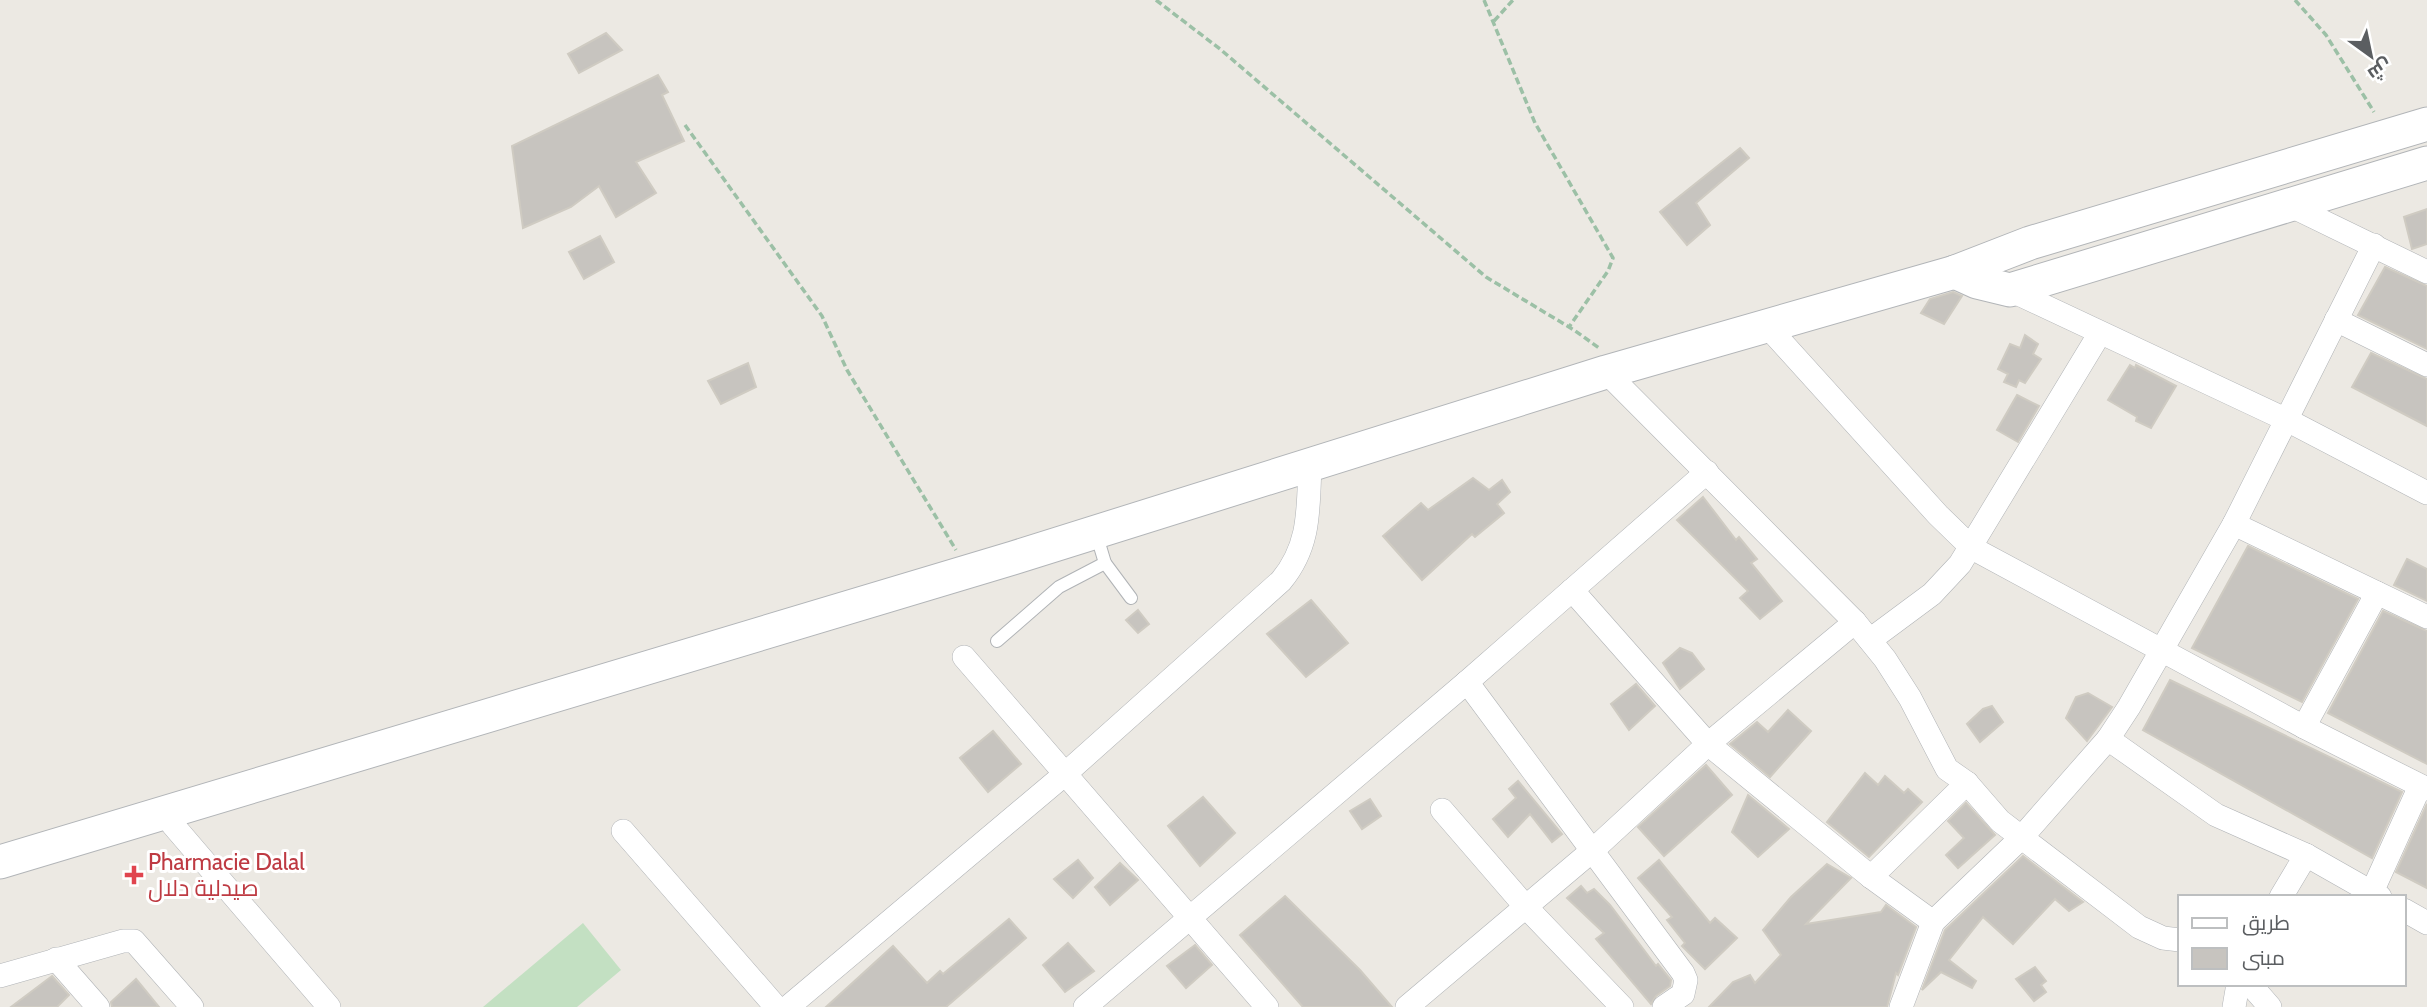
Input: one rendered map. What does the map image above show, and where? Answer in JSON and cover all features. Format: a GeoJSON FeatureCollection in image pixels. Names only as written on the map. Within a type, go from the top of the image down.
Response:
{"type":"FeatureCollection","features":[{"type":"Feature","properties":{"kind":"street"},"geometry":{"type":"LineString","coordinates":[[0,862],[969,571],[1615,369],[1955,272],[2030,243],[2427,124]]}},
{"type":"Feature","properties":{"kind":"street"},"geometry":{"type":"LineString","coordinates":[[1955,272],[1977,282],[2025,285],[2427,163]]}},
{"type":"Feature","properties":{"kind":"street"},"geometry":{"type":"LineString","coordinates":[[2287,204],[2427,272]]}},
{"type":"Feature","properties":{"kind":"street"},"geometry":{"type":"LineString","coordinates":[[2025,285],[2030,243]]}},
{"type":"Feature","properties":{"kind":"street"},"geometry":{"type":"LineString","coordinates":[[1901,1007],[1933,922],[2021,838],[2108,739],[2234,524],[2374,244]]}},
{"type":"Feature","properties":{"kind":"street"},"geometry":{"type":"LineString","coordinates":[[2025,285],[2101,333],[2285,419],[2427,494]]}},
{"type":"Feature","properties":{"kind":"street"},"geometry":{"type":"LineString","coordinates":[[2336,320],[2427,365]]}},
{"type":"Feature","properties":{"kind":"street"},"geometry":{"type":"LineString","coordinates":[[1767,326],[1972,548],[2304,727],[2423,787],[2376,894],[2306,855],[2216,815],[2108,739]]}},
{"type":"Feature","properties":{"kind":"street"},"geometry":{"type":"LineString","coordinates":[[1870,640],[1932,594],[1972,548],[2101,333]]}},
{"type":"Feature","properties":{"kind":"street"},"geometry":{"type":"LineString","coordinates":[[1615,369],[1707,472],[1870,640],[1910,698],[1947,768],[1967,783],[2000,821],[2139,927],[2163,938],[2178,940]]}},
{"type":"Feature","properties":{"kind":"street"},"geometry":{"type":"LineString","coordinates":[[788,1007],[1065,774],[1257,605],[1296,564],[1304,536],[1310,464]]}},
{"type":"Feature","properties":{"kind":"street"},"geometry":{"type":"LineString","coordinates":[[1084,1007],[1466,682],[1707,472]]}},
{"type":"Feature","properties":{"kind":"street"},"geometry":{"type":"LineString","coordinates":[[2234,524],[2427,617]]}},
{"type":"Feature","properties":{"kind":"street"},"geometry":{"type":"LineString","coordinates":[[1572,590],[1708,744],[1871,877],[1933,922]]}},
{"type":"Feature","properties":{"kind":"street"},"geometry":{"type":"LineString","coordinates":[[2304,727],[2377,593]]}},
{"type":"Feature","properties":{"kind":"street"},"geometry":{"type":"LineString","coordinates":[[1408,1007],[1593,850],[1708,744],[1855,622]]}},
{"type":"Feature","properties":{"kind":"street"},"geometry":{"type":"LineString","coordinates":[[964,657],[1267,1007]]}},
{"type":"Feature","properties":{"kind":"street"},"geometry":{"type":"LineString","coordinates":[[1466,682],[1593,850],[1686,980],[1683,994],[1664,1007]]}},
{"type":"Feature","properties":{"kind":"street"},"geometry":{"type":"LineString","coordinates":[[1871,877],[1967,783]]}},
{"type":"Feature","properties":{"kind":"street"},"geometry":{"type":"LineString","coordinates":[[1442,810],[1525,906],[1622,1007]]}},
{"type":"Feature","properties":{"kind":"street"},"geometry":{"type":"LineString","coordinates":[[167,811],[173,825],[329,1007]]}},
{"type":"Feature","properties":{"kind":"street"},"geometry":{"type":"LineString","coordinates":[[623,831],[776,1007]]}},
{"type":"Feature","properties":{"kind":"street"},"geometry":{"type":"LineString","coordinates":[[2282,895],[2306,855]]}},
{"type":"Feature","properties":{"kind":"street"},"geometry":{"type":"LineString","coordinates":[[2406,912],[2427,923]]}},
{"type":"Feature","properties":{"kind":"street"},"geometry":{"type":"LineString","coordinates":[[0,976],[124,941],[134,941],[192,1007]]}},
{"type":"Feature","properties":{"kind":"street"},"geometry":{"type":"LineString","coordinates":[[56,959],[98,1007]]}},
{"type":"Feature","properties":{"kind":"street"},"geometry":{"type":"LineString","coordinates":[[2234,1007],[2238,986]]}},
{"type":"Feature","properties":{"kind":"street"},"geometry":{"type":"LineString","coordinates":[[2252,986],[2270,1007]]}},
{"type":"Feature","properties":{"kind":"lane"},"geometry":{"type":"LineString","coordinates":[[1096,532],[1105,564],[1131,598]]}},
{"type":"Feature","properties":{"kind":"lane"},"geometry":{"type":"LineString","coordinates":[[997,641],[1059,587],[1105,564]]}},
{"type":"Feature","properties":{"kind":"path"},"geometry":{"type":"LineString","coordinates":[[1156,0],[1230,57],[1486,277],[1569,327],[1615,369]]}},
{"type":"Feature","properties":{"kind":"path"},"geometry":{"type":"LineString","coordinates":[[1484,0],[1535,122],[1613,258],[1608,271],[1569,327]]}},
{"type":"Feature","properties":{"kind":"path"},"geometry":{"type":"LineString","coordinates":[[1494,21],[1513,0]]}},
{"type":"Feature","properties":{"kind":"path"},"geometry":{"type":"LineString","coordinates":[[2295,0],[2326,35],[2388,135]]}},
{"type":"Feature","properties":{"kind":"path"},"geometry":{"type":"LineString","coordinates":[[685,125],[822,316],[846,370],[969,571]]}},
{"type":"Feature","properties":{"kind":"green space"},"geometry":{"type":"Polygon","coordinates":[[[583,923],[621,970],[577,1007],[483,1007],[583,923]]]}},
{"type":"Feature","properties":{"kind":"building"},"geometry":{"type":"Polygon","coordinates":[[[606,33],[622,50],[579,73],[568,54],[606,33]]]}},
{"type":"Feature","properties":{"kind":"building"},"geometry":{"type":"Polygon","coordinates":[[[658,75],[668,92],[662,95],[684,141],[636,162],[656,193],[616,217],[599,186],[571,207],[523,228],[512,146],[658,75]]]}},
{"type":"Feature","properties":{"kind":"building"},"geometry":{"type":"Polygon","coordinates":[[[1740,148],[1749,158],[1696,203],[1710,225],[1687,245],[1660,212],[1740,148]]]}},
{"type":"Feature","properties":{"kind":"building"},"geometry":{"type":"Polygon","coordinates":[[[2427,209],[2427,244],[2412,249],[2404,217],[2427,209]]]}},
{"type":"Feature","properties":{"kind":"building"},"geometry":{"type":"Polygon","coordinates":[[[600,236],[614,262],[584,279],[569,252],[600,236]]]}},
{"type":"Feature","properties":{"kind":"building"},"geometry":{"type":"Polygon","coordinates":[[[2385,267],[2427,286],[2427,349],[2358,315],[2385,267]]]}},
{"type":"Feature","properties":{"kind":"building"},"geometry":{"type":"Polygon","coordinates":[[[1953,292],[1962,296],[1944,324],[1921,313],[1930,299],[1953,292]]]}},
{"type":"Feature","properties":{"kind":"building"},"geometry":{"type":"Polygon","coordinates":[[[2025,335],[2038,344],[2033,354],[2041,359],[2025,383],[2019,380],[2016,387],[2004,382],[2008,374],[1998,369],[2010,344],[2020,348],[2025,335]]]}},
{"type":"Feature","properties":{"kind":"building"},"geometry":{"type":"Polygon","coordinates":[[[2371,353],[2427,379],[2427,426],[2352,387],[2371,353]]]}},
{"type":"Feature","properties":{"kind":"building"},"geometry":{"type":"Polygon","coordinates":[[[748,363],[756,387],[721,404],[708,381],[748,363]]]}},
{"type":"Feature","properties":{"kind":"building"},"geometry":{"type":"Polygon","coordinates":[[[2130,365],[2135,368],[2136,365],[2176,386],[2151,428],[2136,421],[2137,417],[2108,400],[2130,365]]]}},
{"type":"Feature","properties":{"kind":"building"},"geometry":{"type":"Polygon","coordinates":[[[2017,395],[2039,406],[2018,442],[1997,430],[2017,395]]]}},
{"type":"Feature","properties":{"kind":"building"},"geometry":{"type":"Polygon","coordinates":[[[1473,478],[1489,490],[1502,480],[1510,492],[1497,504],[1504,513],[1475,537],[1472,534],[1422,580],[1383,536],[1421,503],[1428,510],[1473,478]]]}},
{"type":"Feature","properties":{"kind":"building"},"geometry":{"type":"Polygon","coordinates":[[[1703,497],[1736,540],[1739,537],[1757,559],[1751,563],[1782,601],[1760,619],[1740,598],[1748,591],[1677,520],[1703,497]]]}},
{"type":"Feature","properties":{"kind":"building"},"geometry":{"type":"Polygon","coordinates":[[[2248,546],[2358,599],[2302,702],[2192,648],[2248,546]]]}},
{"type":"Feature","properties":{"kind":"building"},"geometry":{"type":"Polygon","coordinates":[[[2407,559],[2427,569],[2427,601],[2394,585],[2407,559]]]}},
{"type":"Feature","properties":{"kind":"building"},"geometry":{"type":"Polygon","coordinates":[[[1311,600],[1348,643],[1306,677],[1267,634],[1311,600]]]}},
{"type":"Feature","properties":{"kind":"building"},"geometry":{"type":"Polygon","coordinates":[[[1138,610],[1149,624],[1138,633],[1126,620],[1138,610]]]}},
{"type":"Feature","properties":{"kind":"building"},"geometry":{"type":"Polygon","coordinates":[[[2383,611],[2427,631],[2427,764],[2328,713],[2383,611]]]}},
{"type":"Feature","properties":{"kind":"building"},"geometry":{"type":"Polygon","coordinates":[[[1680,648],[1692,653],[1704,669],[1680,689],[1663,663],[1680,648]]]}},
{"type":"Feature","properties":{"kind":"building"},"geometry":{"type":"Polygon","coordinates":[[[2170,680],[2402,792],[2372,858],[2143,730],[2170,680]]]}},
{"type":"Feature","properties":{"kind":"building"},"geometry":{"type":"Polygon","coordinates":[[[1636,684],[1655,706],[1629,730],[1611,704],[1636,684]]]}},
{"type":"Feature","properties":{"kind":"building"},"geometry":{"type":"Polygon","coordinates":[[[2088,693],[2112,707],[2087,741],[2066,718],[2076,697],[2088,693]]]}},
{"type":"Feature","properties":{"kind":"building"},"geometry":{"type":"Polygon","coordinates":[[[1992,706],[2003,722],[1980,742],[1967,724],[1983,709],[1992,706]]]}},
{"type":"Feature","properties":{"kind":"building"},"geometry":{"type":"Polygon","coordinates":[[[1788,710],[1811,731],[1770,777],[1730,744],[1757,722],[1768,732],[1788,710]]]}},
{"type":"Feature","properties":{"kind":"building"},"geometry":{"type":"Polygon","coordinates":[[[993,731],[1021,764],[988,792],[960,758],[993,731]]]}},
{"type":"Feature","properties":{"kind":"building"},"geometry":{"type":"Polygon","coordinates":[[[1706,765],[1732,795],[1664,856],[1638,827],[1706,765]]]}},
{"type":"Feature","properties":{"kind":"building"},"geometry":{"type":"Polygon","coordinates":[[[1865,773],[1878,785],[1885,776],[1904,793],[1908,789],[1922,802],[1869,857],[1827,822],[1865,773]]]}},
{"type":"Feature","properties":{"kind":"building"},"geometry":{"type":"Polygon","coordinates":[[[1518,781],[1562,834],[1552,842],[1530,814],[1508,837],[1493,819],[1516,798],[1509,789],[1518,781]]]}},
{"type":"Feature","properties":{"kind":"building"},"geometry":{"type":"Polygon","coordinates":[[[1748,795],[1789,829],[1758,857],[1732,832],[1748,795]]]}},
{"type":"Feature","properties":{"kind":"building"},"geometry":{"type":"Polygon","coordinates":[[[1203,797],[1235,833],[1200,866],[1168,826],[1203,797]]]}},
{"type":"Feature","properties":{"kind":"building"},"geometry":{"type":"Polygon","coordinates":[[[1370,799],[1381,816],[1362,829],[1350,811],[1370,799]]]}},
{"type":"Feature","properties":{"kind":"building"},"geometry":{"type":"Polygon","coordinates":[[[1966,803],[1995,835],[1958,868],[1946,855],[1964,838],[1948,821],[1966,803]]]}},
{"type":"Feature","properties":{"kind":"building"},"geometry":{"type":"Polygon","coordinates":[[[2427,804],[2427,888],[2396,872],[2427,804]]]}},
{"type":"Feature","properties":{"kind":"building"},"geometry":{"type":"Polygon","coordinates":[[[2023,856],[2083,902],[2069,911],[2055,899],[2013,944],[1983,917],[1949,960],[1976,981],[1972,988],[1941,972],[1922,990],[1945,930],[2023,856]]]}},
{"type":"Feature","properties":{"kind":"building"},"geometry":{"type":"Polygon","coordinates":[[[1078,860],[1093,878],[1073,898],[1054,879],[1078,860]]]}},
{"type":"Feature","properties":{"kind":"building"},"geometry":{"type":"Polygon","coordinates":[[[1659,860],[1710,923],[1715,918],[1737,938],[1705,969],[1682,946],[1685,943],[1667,920],[1672,917],[1638,878],[1659,860]]]}},
{"type":"Feature","properties":{"kind":"building"},"geometry":{"type":"Polygon","coordinates":[[[1120,863],[1138,880],[1110,905],[1095,887],[1120,863]]]}},
{"type":"Feature","properties":{"kind":"building"},"geometry":{"type":"Polygon","coordinates":[[[1827,864],[1851,878],[1806,924],[1881,912],[1886,905],[1916,927],[1898,975],[1896,973],[1887,1007],[1709,1007],[1733,982],[1750,975],[1755,983],[1781,955],[1763,930],[1791,897],[1827,864]]]}},
{"type":"Feature","properties":{"kind":"building"},"geometry":{"type":"Polygon","coordinates":[[[1581,886],[1587,893],[1594,889],[1610,905],[1656,966],[1658,964],[1671,980],[1670,986],[1656,996],[1651,1004],[1596,939],[1604,933],[1567,898],[1581,886]]]}},
{"type":"Feature","properties":{"kind":"building"},"geometry":{"type":"Polygon","coordinates":[[[1285,896],[1360,970],[1392,1007],[1303,1007],[1240,935],[1285,896]]]}},
{"type":"Feature","properties":{"kind":"building"},"geometry":{"type":"Polygon","coordinates":[[[1009,919],[1026,938],[946,1007],[826,1007],[893,946],[927,983],[940,971],[943,974],[1009,919]]]}},
{"type":"Feature","properties":{"kind":"building"},"geometry":{"type":"Polygon","coordinates":[[[1068,943],[1094,971],[1065,992],[1043,965],[1068,943]]]}},
{"type":"Feature","properties":{"kind":"building"},"geometry":{"type":"Polygon","coordinates":[[[1195,945],[1212,965],[1186,988],[1167,966],[1195,945]]]}},
{"type":"Feature","properties":{"kind":"building"},"geometry":{"type":"Polygon","coordinates":[[[2035,967],[2046,981],[2041,985],[2046,992],[2034,1001],[2016,979],[2035,967]]]}},
{"type":"Feature","properties":{"kind":"building"},"geometry":{"type":"Polygon","coordinates":[[[52,976],[69,995],[57,1007],[11,1007],[52,976]]]}},
{"type":"Feature","properties":{"kind":"building"},"geometry":{"type":"Polygon","coordinates":[[[136,979],[159,1007],[112,1007],[111,1002],[136,979]]]}},
{"type":"Feature","properties":{"kind":"place","name":"Pharmacie Dalal صيدلية دلال"},"geometry":{"type":"Point","coordinates":[134,875]}}]}
